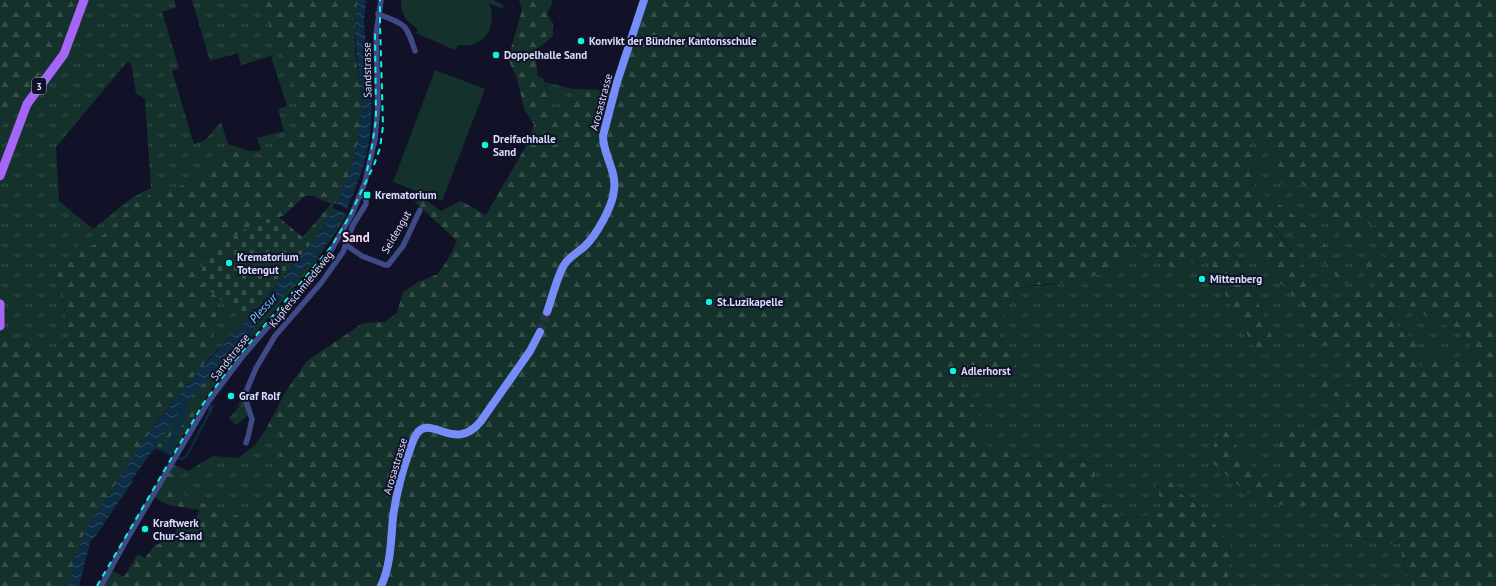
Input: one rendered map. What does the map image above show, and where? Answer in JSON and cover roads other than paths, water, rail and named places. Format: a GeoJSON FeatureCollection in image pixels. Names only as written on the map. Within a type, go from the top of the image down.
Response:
{"type":"FeatureCollection","features":[{"type":"Feature","properties":{"kind":"main road","name":"3"},"geometry":{"type":"LineString","coordinates":[[0,176],[27,104],[64,54],[84,0]]}},
{"type":"Feature","properties":{"kind":"main road","name":"Arosastrasse"},"geometry":{"type":"LineString","coordinates":[[547,312],[563,266],[568,259],[585,246],[590,240],[607,213],[613,198],[615,189],[614,175],[605,149],[603,136],[617,82],[644,0]]}},
{"type":"Feature","properties":{"kind":"main road"},"geometry":{"type":"LineString","coordinates":[[0,304],[0,326]]}},
{"type":"Feature","properties":{"kind":"main road","name":"Arosastrasse"},"geometry":{"type":"LineString","coordinates":[[381,586],[386,571],[400,484],[407,457],[416,436],[422,429],[428,427],[453,435],[464,433],[476,426],[530,350],[540,332]]}},
{"type":"Feature","properties":{"kind":"street","name":"Sandstrasse"},"geometry":{"type":"LineString","coordinates":[[101,586],[208,402],[242,357],[326,259],[349,220],[361,195],[372,156],[377,127],[378,105],[376,46],[378,14],[381,0]]}},
{"type":"Feature","properties":{"kind":"street"},"geometry":{"type":"LineString","coordinates":[[378,14],[397,22],[406,28],[415,51]]}},
{"type":"Feature","properties":{"kind":"street","name":"Kupferschmiedeweg"},"geometry":{"type":"LineString","coordinates":[[246,443],[252,419],[245,399],[246,392],[258,363],[275,336],[321,283],[342,255],[353,225],[366,204],[365,197],[361,195]]}},
{"type":"Feature","properties":{"kind":"street","name":"Seidengut"},"geometry":{"type":"LineString","coordinates":[[346,245],[364,257],[387,265],[401,248],[420,210]]}},
{"type":"Feature","properties":{"kind":"water"},"geometry":{"type":"Polygon","coordinates":[[[358,0],[366,0],[364,22],[366,43],[370,45],[372,90],[371,124],[369,145],[364,164],[347,209],[337,204],[352,165],[360,125],[361,97],[355,38],[358,0]]]}},
{"type":"Feature","properties":{"kind":"water","name":"Plessur"},"geometry":{"type":"Polygon","coordinates":[[[335,209],[345,213],[324,247],[181,410],[132,480],[133,481],[97,534],[90,542],[79,586],[69,586],[74,560],[87,527],[149,433],[199,370],[246,321],[311,244],[335,209]]]}},
{"type":"Feature","properties":{"kind":"waterway"},"geometry":{"type":"LineString","coordinates":[[312,256],[316,261]]}},
{"type":"Feature","properties":{"kind":"waterway"},"geometry":{"type":"LineString","coordinates":[[314,277],[324,267]]}},
{"type":"Feature","properties":{"kind":"waterway"},"geometry":{"type":"LineString","coordinates":[[194,393],[203,401]]}},
{"type":"Feature","properties":{"kind":"waterway"},"geometry":{"type":"LineString","coordinates":[[168,450],[181,420],[184,400]]}},
{"type":"Feature","properties":{"kind":"waterway"},"geometry":{"type":"LineString","coordinates":[[209,405],[211,406],[209,410],[211,411]]}},
{"type":"Feature","properties":{"kind":"waterway"},"geometry":{"type":"LineString","coordinates":[[178,458],[182,459],[186,457],[213,406]]}},
{"type":"Feature","properties":{"kind":"waterway"},"geometry":{"type":"LineString","coordinates":[[154,446],[171,455]]}},
{"type":"Feature","properties":{"kind":"tunnel"},"geometry":{"type":"LineString","coordinates":[[540,332],[547,312]]}},
{"type":"Feature","properties":{"kind":"railway"},"geometry":{"type":"LineString","coordinates":[[97,586],[203,404],[236,359],[331,247],[348,219],[374,165],[380,148],[383,126],[380,0]]}},
{"type":"Feature","properties":{"kind":"railway"},"geometry":{"type":"LineString","coordinates":[[367,171],[376,119],[375,32]]}},
{"type":"Feature","properties":{"kind":"place","name":"Konvikt der Bündner Kantonsschule"},"geometry":{"type":"Point","coordinates":[581,41]}},
{"type":"Feature","properties":{"kind":"place","name":"Doppelhalle Sand"},"geometry":{"type":"Point","coordinates":[496,55]}},
{"type":"Feature","properties":{"kind":"place","name":"Dreifachhalle Sand"},"geometry":{"type":"Point","coordinates":[485,145]}},
{"type":"Feature","properties":{"kind":"place","name":"Krematorium"},"geometry":{"type":"Point","coordinates":[367,195]}},
{"type":"Feature","properties":{"kind":"place","name":"Krematorium Totengut"},"geometry":{"type":"Point","coordinates":[229,263]}},
{"type":"Feature","properties":{"kind":"place","name":"Mittenberg"},"geometry":{"type":"Point","coordinates":[1202,279]}},
{"type":"Feature","properties":{"kind":"place","name":"St.Luzikapelle"},"geometry":{"type":"Point","coordinates":[709,302]}},
{"type":"Feature","properties":{"kind":"place","name":"Adlerhorst"},"geometry":{"type":"Point","coordinates":[953,371]}},
{"type":"Feature","properties":{"kind":"place","name":"Graf Rolf"},"geometry":{"type":"Point","coordinates":[231,396]}},
{"type":"Feature","properties":{"kind":"place","name":"Kraftwerk Chur-Sand"},"geometry":{"type":"Point","coordinates":[145,529]}},
{"type":"Feature","properties":{"kind":"district","name":"Sand"},"geometry":{"type":"Point","coordinates":[356,237]}}]}
